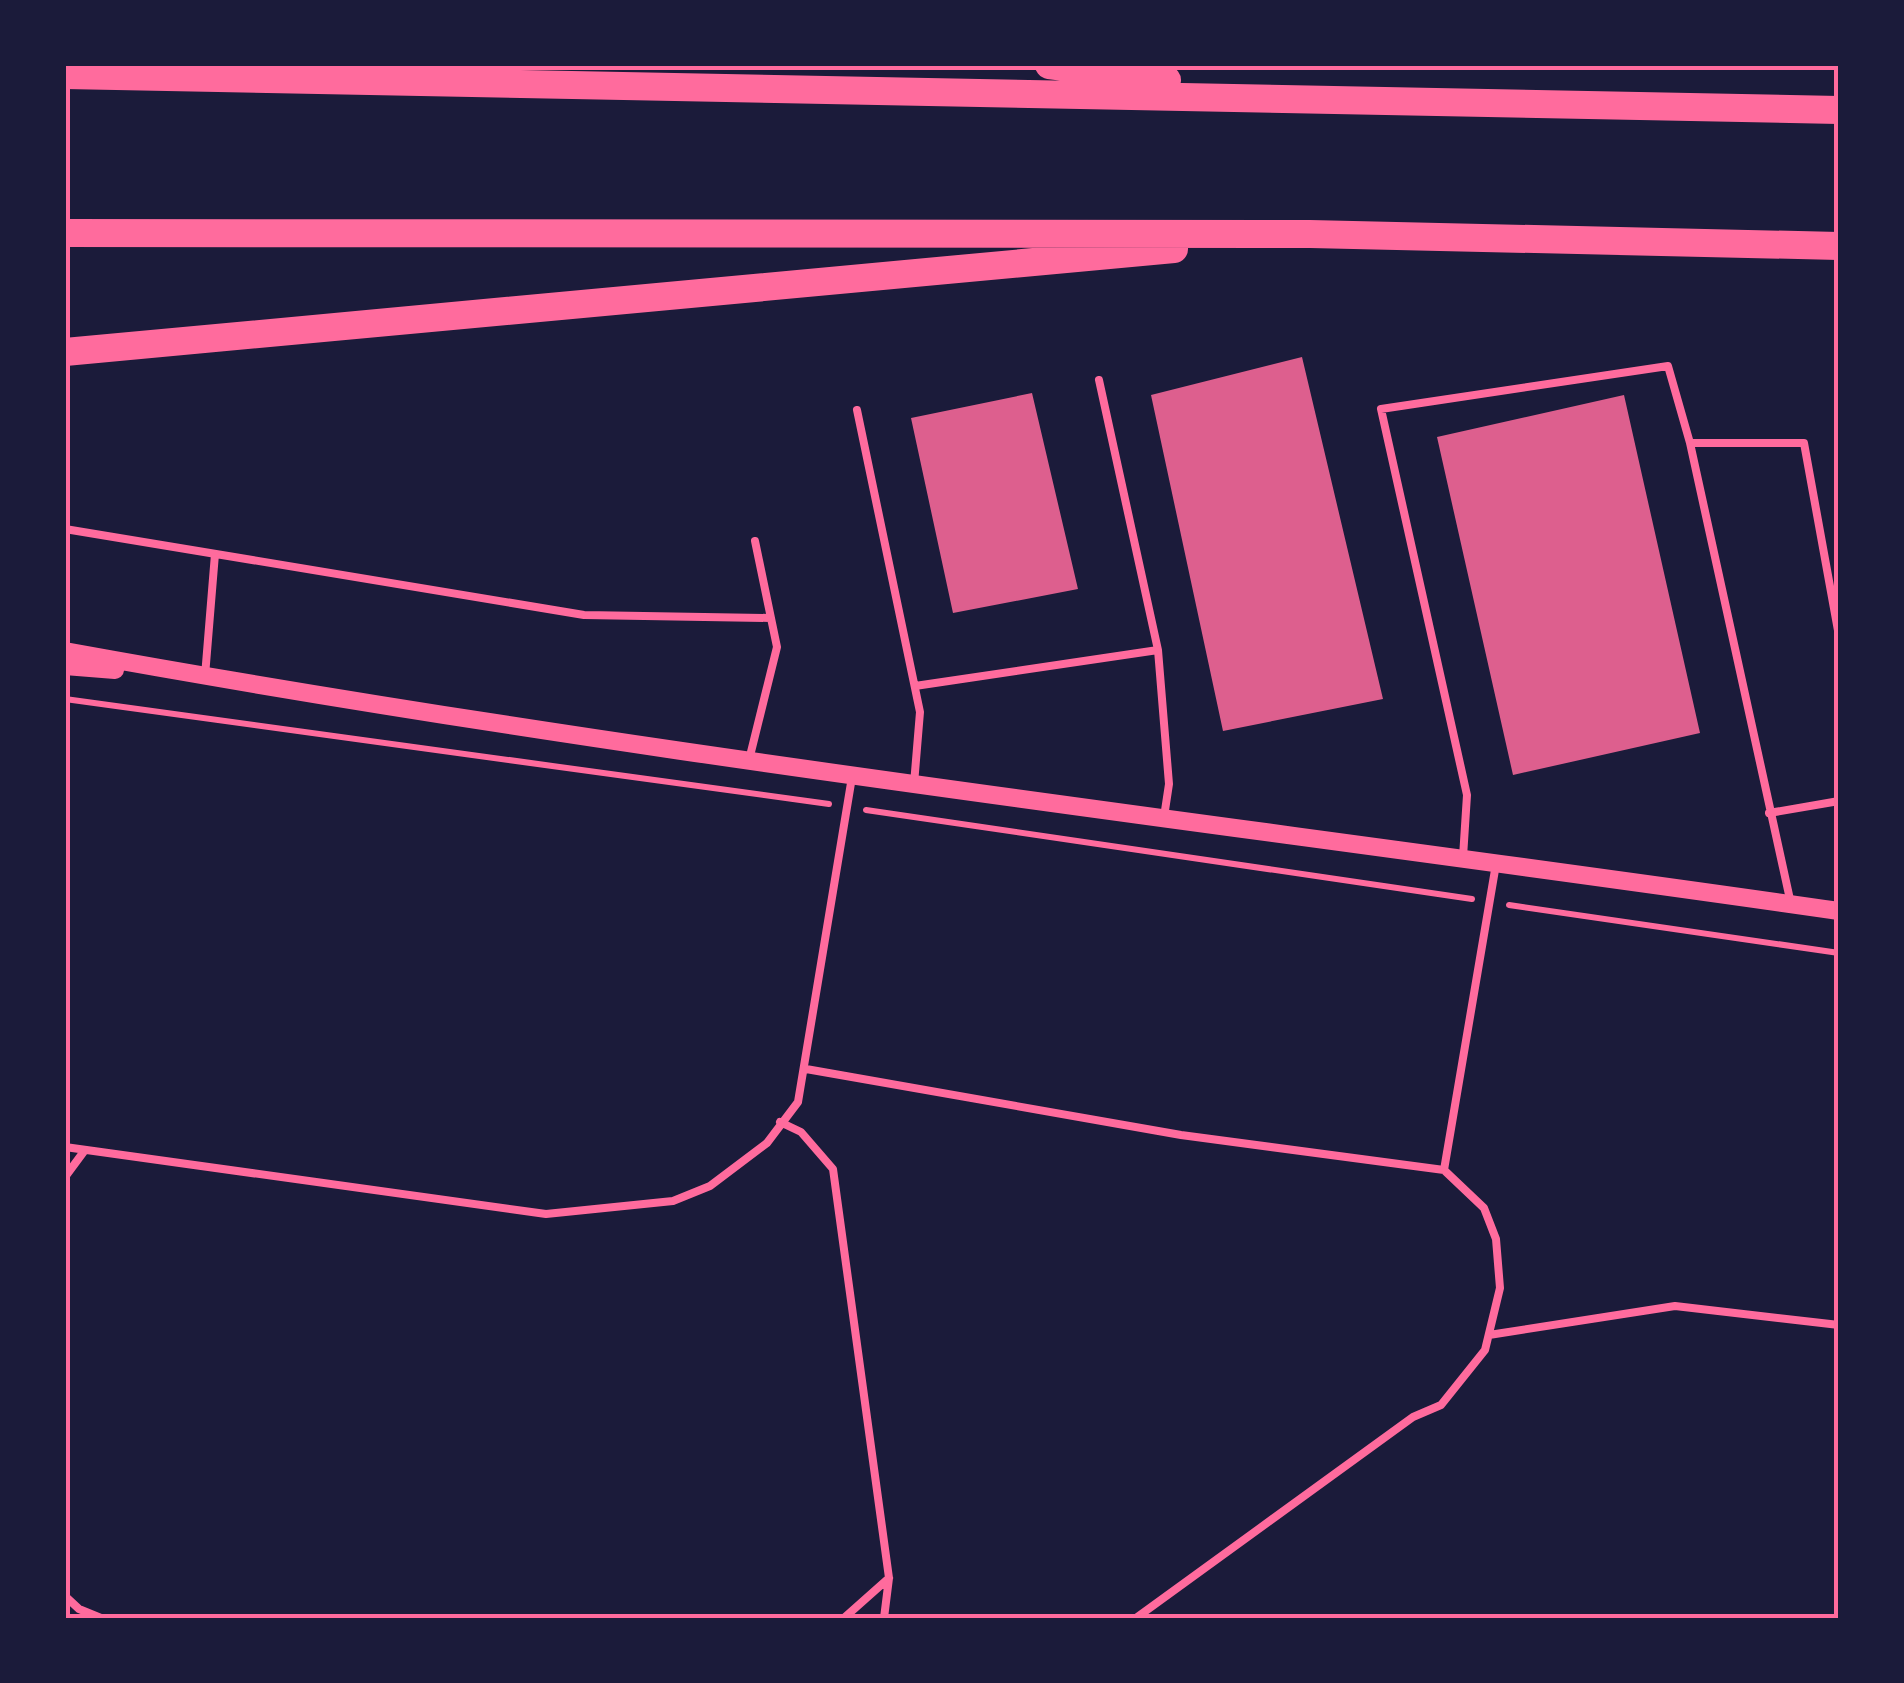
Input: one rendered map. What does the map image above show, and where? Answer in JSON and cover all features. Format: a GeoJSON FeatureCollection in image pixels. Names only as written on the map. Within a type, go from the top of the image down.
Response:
{"type":"FeatureCollection","features":[{"type":"Feature","properties":{"kind":"highway"},"geometry":{"type":"LineString","coordinates":[[1049,65],[1302,98]]}},
{"type":"Feature","properties":{"kind":"highway"},"geometry":{"type":"LineString","coordinates":[[65,74],[1839,110]]}},
{"type":"Feature","properties":{"kind":"highway"},"geometry":{"type":"LineString","coordinates":[[65,233],[1310,234],[1839,246]]}},
{"type":"Feature","properties":{"kind":"highway"},"geometry":{"type":"LineString","coordinates":[[65,352],[1033,264],[1310,234]]}},
{"type":"Feature","properties":{"kind":"street"},"geometry":{"type":"LineString","coordinates":[[65,651],[852,776],[1463,857],[1839,912]]}},
{"type":"Feature","properties":{"kind":"street"},"geometry":{"type":"LineString","coordinates":[[65,666],[205,676]]}},
{"type":"Feature","properties":{"kind":"lane"},"geometry":{"type":"LineString","coordinates":[[1463,857],[1467,795],[1381,409],[1668,366],[1690,443],[1791,904]]}},
{"type":"Feature","properties":{"kind":"lane"},"geometry":{"type":"LineString","coordinates":[[1099,380],[1158,650],[1170,784],[1164,817]]}},
{"type":"Feature","properties":{"kind":"lane"},"geometry":{"type":"LineString","coordinates":[[857,410],[920,712],[914,784]]}},
{"type":"Feature","properties":{"kind":"lane"},"geometry":{"type":"LineString","coordinates":[[1690,443],[1804,443],[1839,636]]}},
{"type":"Feature","properties":{"kind":"lane"},"geometry":{"type":"LineString","coordinates":[[65,529],[584,615],[770,618]]}},
{"type":"Feature","properties":{"kind":"lane"},"geometry":{"type":"LineString","coordinates":[[748,760],[777,647],[755,540]]}},
{"type":"Feature","properties":{"kind":"lane"},"geometry":{"type":"LineString","coordinates":[[205,676],[214,554]]}},
{"type":"Feature","properties":{"kind":"lane"},"geometry":{"type":"LineString","coordinates":[[915,686],[1158,650]]}},
{"type":"Feature","properties":{"kind":"lane"},"geometry":{"type":"LineString","coordinates":[[65,1147],[546,1214],[673,1201],[710,1186],[767,1144],[798,1102],[852,776]]}},
{"type":"Feature","properties":{"kind":"lane"},"geometry":{"type":"LineString","coordinates":[[1769,813],[1839,801]]}},
{"type":"Feature","properties":{"kind":"lane"},"geometry":{"type":"LineString","coordinates":[[1444,1170],[1496,862]]}},
{"type":"Feature","properties":{"kind":"lane"},"geometry":{"type":"LineString","coordinates":[[806,1069],[1180,1134],[1444,1170],[1484,1208],[1496,1239],[1500,1288],[1485,1350],[1441,1405],[1414,1417],[1136,1618]]}},
{"type":"Feature","properties":{"kind":"lane"},"geometry":{"type":"LineString","coordinates":[[780,1122],[802,1132],[833,1169],[889,1578],[884,1618]]}},
{"type":"Feature","properties":{"kind":"lane"},"geometry":{"type":"LineString","coordinates":[[65,1177],[85,1150]]}},
{"type":"Feature","properties":{"kind":"lane"},"geometry":{"type":"LineString","coordinates":[[1488,1335],[1675,1306],[1839,1326]]}},
{"type":"Feature","properties":{"kind":"lane"},"geometry":{"type":"LineString","coordinates":[[844,1618],[889,1578]]}},
{"type":"Feature","properties":{"kind":"lane"},"geometry":{"type":"LineString","coordinates":[[65,1596],[79,1609],[101,1618]]}},
{"type":"Feature","properties":{"kind":"path"},"geometry":{"type":"LineString","coordinates":[[65,699],[848,807],[1839,952]]}},
{"type":"Feature","properties":{"kind":"building"},"geometry":{"type":"Polygon","coordinates":[[[1302,357],[1383,699],[1223,731],[1151,395],[1302,357]]]}},
{"type":"Feature","properties":{"kind":"building"},"geometry":{"type":"Polygon","coordinates":[[[1032,393],[1078,589],[953,613],[911,418],[1032,393]]]}},
{"type":"Feature","properties":{"kind":"building"},"geometry":{"type":"Polygon","coordinates":[[[1624,395],[1700,733],[1513,775],[1437,437],[1624,395]]]}}]}
